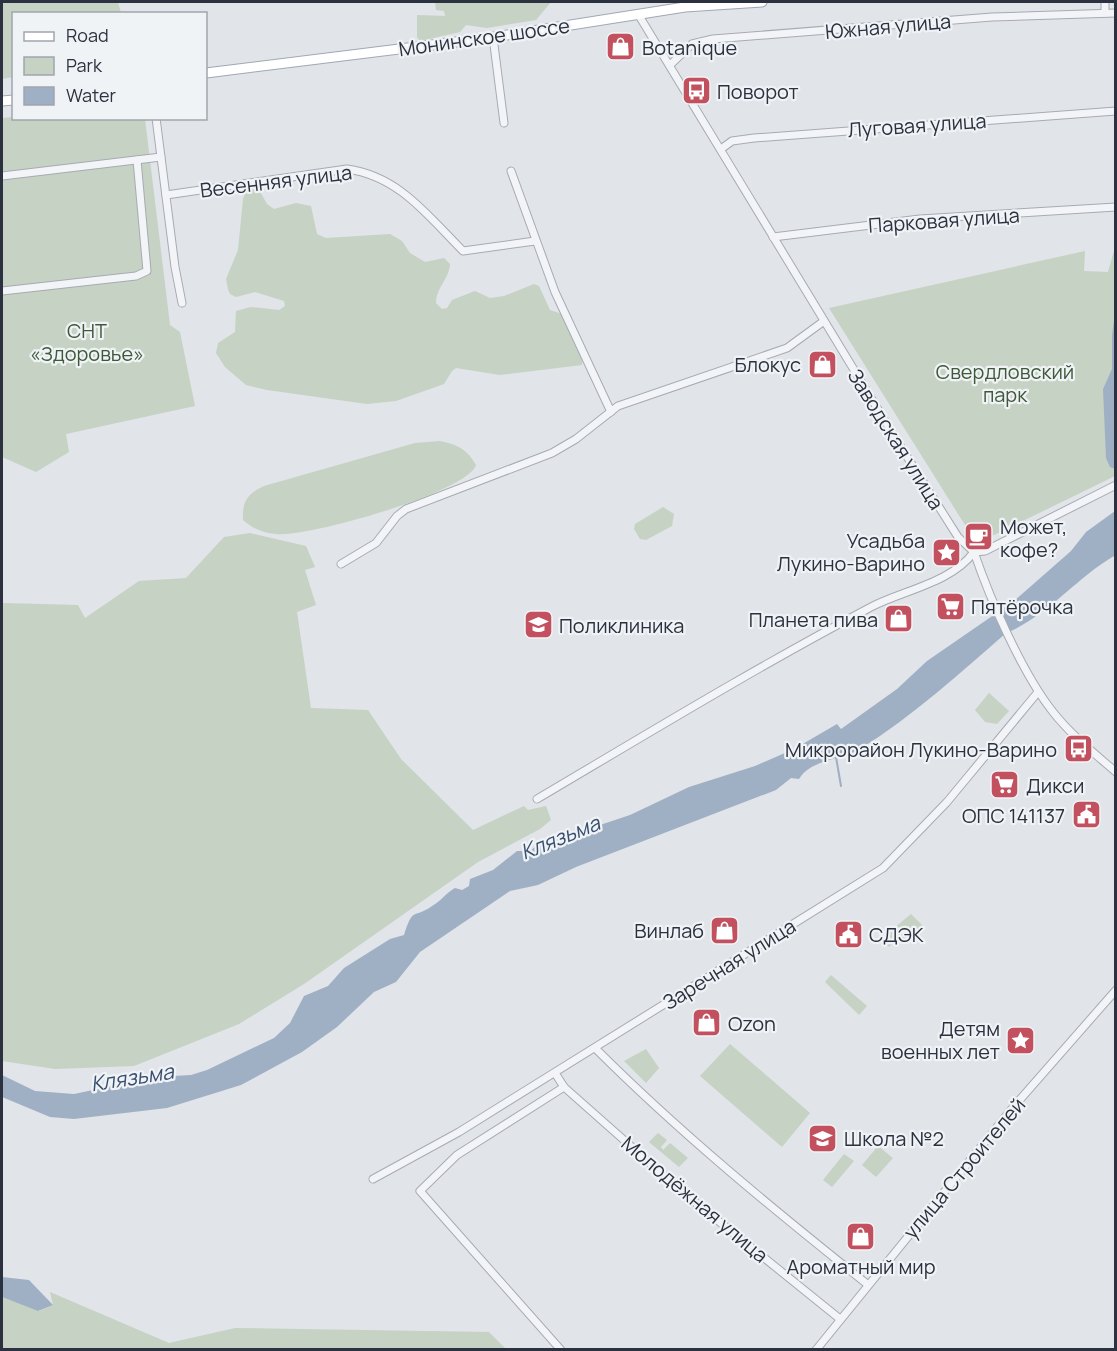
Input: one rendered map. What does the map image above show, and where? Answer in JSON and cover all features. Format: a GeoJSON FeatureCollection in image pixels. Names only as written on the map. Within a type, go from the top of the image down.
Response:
{"type":"FeatureCollection","features":[{"type":"Feature","properties":{"kind":"main road","name":"Монинское шоссе"},"geometry":{"type":"LineString","coordinates":[[207,73],[493,37],[685,7],[762,2]]}},
{"type":"Feature","properties":{"kind":"street"},"geometry":{"type":"LineString","coordinates":[[1105,2],[1105,13]]}},
{"type":"Feature","properties":{"kind":"street","name":"Южная улица"},"geometry":{"type":"LineString","coordinates":[[670,66],[692,44],[713,39],[992,17],[1116,13]]}},
{"type":"Feature","properties":{"kind":"street","name":"Заводская улица"},"geometry":{"type":"LineString","coordinates":[[638,14],[956,534],[974,552]]}},
{"type":"Feature","properties":{"kind":"street"},"geometry":{"type":"LineString","coordinates":[[493,37],[504,123]]}},
{"type":"Feature","properties":{"kind":"street","name":"Луговая улица"},"geometry":{"type":"LineString","coordinates":[[721,149],[732,141],[754,138],[1116,111]]}},
{"type":"Feature","properties":{"kind":"street"},"geometry":{"type":"LineString","coordinates":[[156,120],[175,267],[182,303]]}},
{"type":"Feature","properties":{"kind":"street"},"geometry":{"type":"LineString","coordinates":[[2,176],[162,157]]}},
{"type":"Feature","properties":{"kind":"street"},"geometry":{"type":"LineString","coordinates":[[2,291],[136,276],[147,271],[137,160]]}},
{"type":"Feature","properties":{"kind":"street","name":"Весенняя улица"},"geometry":{"type":"LineString","coordinates":[[166,195],[347,169],[365,171],[403,190],[463,250],[535,241]]}},
{"type":"Feature","properties":{"kind":"street"},"geometry":{"type":"LineString","coordinates":[[511,171],[535,241],[611,412]]}},
{"type":"Feature","properties":{"kind":"street","name":"Парковая улица"},"geometry":{"type":"LineString","coordinates":[[773,237],[920,219],[1116,207]]}},
{"type":"Feature","properties":{"kind":"street"},"geometry":{"type":"LineString","coordinates":[[341,564],[376,543],[397,516],[406,509],[552,453],[576,439],[618,406],[787,348],[824,321]]}},
{"type":"Feature","properties":{"kind":"street"},"geometry":{"type":"LineString","coordinates":[[537,800],[711,695],[862,612],[903,592],[947,575],[966,563],[974,552],[985,551],[1116,485]]}},
{"type":"Feature","properties":{"kind":"street"},"geometry":{"type":"LineString","coordinates":[[974,552],[985,585],[1038,692],[1066,727],[1116,772]]}},
{"type":"Feature","properties":{"kind":"street","name":"Заречная улица"},"geometry":{"type":"LineString","coordinates":[[373,1179],[459,1132],[555,1074],[884,868],[953,794],[1038,692]]}},
{"type":"Feature","properties":{"kind":"street","name":"улица Строителей"},"geometry":{"type":"LineString","coordinates":[[816,1350],[867,1284],[1010,1111],[1116,990]]}},
{"type":"Feature","properties":{"kind":"street"},"geometry":{"type":"LineString","coordinates":[[595,1048],[645,1098],[714,1158],[867,1284]]}},
{"type":"Feature","properties":{"kind":"street","name":"Молодёжная улица"},"geometry":{"type":"LineString","coordinates":[[555,1074],[564,1087],[685,1194],[840,1319]]}},
{"type":"Feature","properties":{"kind":"street"},"geometry":{"type":"LineString","coordinates":[[561,1350],[420,1191],[457,1155],[564,1087]]}},
{"type":"Feature","properties":{"kind":"green space"},"geometry":{"type":"Polygon","coordinates":[[[2,2],[118,2],[121,12],[12,12],[12,77],[2,79],[2,2]]]}},
{"type":"Feature","properties":{"kind":"green space"},"geometry":{"type":"Polygon","coordinates":[[[435,2],[551,2],[536,20],[487,28],[466,25],[460,32],[420,41],[417,37],[417,15],[445,16],[444,11],[436,10],[435,2]]]}},
{"type":"Feature","properties":{"kind":"green space","name":"СНТ «Здоровье»"},"geometry":{"type":"Polygon","coordinates":[[[12,117],[12,120],[145,120],[170,325],[180,332],[195,406],[66,434],[69,452],[36,472],[2,457],[2,118],[12,117]]]}},
{"type":"Feature","properties":{"kind":"green space"},"geometry":{"type":"Polygon","coordinates":[[[258,188],[267,204],[274,209],[296,203],[311,206],[317,234],[326,238],[390,234],[402,241],[410,253],[425,262],[444,258],[450,264],[436,303],[442,309],[447,308],[452,300],[475,291],[490,298],[504,296],[534,284],[539,286],[550,310],[562,314],[582,354],[582,365],[500,375],[456,368],[444,384],[396,401],[367,404],[246,385],[225,367],[216,353],[218,343],[235,332],[236,311],[251,307],[279,310],[285,306],[284,301],[255,292],[236,297],[230,294],[228,289],[226,279],[238,250],[243,199],[246,191],[258,188]]]}},
{"type":"Feature","properties":{"kind":"green space","name":"Свердловский парк"},"geometry":{"type":"Polygon","coordinates":[[[1115,247],[1115,476],[988,538],[970,533],[829,308],[1085,251],[1084,271],[1108,272],[1115,247]]]}},
{"type":"Feature","properties":{"kind":"green space"},"geometry":{"type":"Polygon","coordinates":[[[440,441],[461,448],[476,465],[466,476],[446,488],[417,500],[350,521],[293,533],[267,533],[243,520],[243,508],[247,499],[253,492],[264,486],[415,443],[440,441]]]}},
{"type":"Feature","properties":{"kind":"green space"},"geometry":{"type":"Polygon","coordinates":[[[663,507],[674,514],[672,526],[646,540],[640,539],[634,529],[635,524],[663,507]]]}},
{"type":"Feature","properties":{"kind":"green space"},"geometry":{"type":"Polygon","coordinates":[[[250,533],[306,546],[315,567],[305,570],[316,605],[297,612],[311,708],[368,710],[401,759],[473,830],[524,806],[528,810],[546,806],[551,820],[540,829],[478,862],[304,984],[239,1024],[134,1066],[55,1069],[2,1061],[2,603],[78,605],[85,618],[139,581],[186,578],[224,537],[250,533]]]}},
{"type":"Feature","properties":{"kind":"green space"},"geometry":{"type":"Polygon","coordinates":[[[989,693],[1009,711],[997,724],[985,722],[975,710],[989,693]]]}},
{"type":"Feature","properties":{"kind":"green space"},"geometry":{"type":"Polygon","coordinates":[[[911,914],[923,926],[906,942],[899,937],[889,947],[881,939],[911,914]]]}},
{"type":"Feature","properties":{"kind":"green space"},"geometry":{"type":"Polygon","coordinates":[[[831,975],[867,1006],[859,1015],[825,982],[831,975]]]}},
{"type":"Feature","properties":{"kind":"green space"},"geometry":{"type":"Polygon","coordinates":[[[730,1044],[810,1113],[782,1147],[700,1076],[730,1044]]]}},
{"type":"Feature","properties":{"kind":"green space"},"geometry":{"type":"Polygon","coordinates":[[[646,1049],[659,1068],[646,1083],[624,1061],[646,1049]]]}},
{"type":"Feature","properties":{"kind":"green space"},"geometry":{"type":"Polygon","coordinates":[[[658,1133],[667,1140],[661,1147],[663,1150],[670,1143],[688,1158],[679,1167],[649,1142],[658,1133]]]}},
{"type":"Feature","properties":{"kind":"green space"},"geometry":{"type":"Polygon","coordinates":[[[878,1146],[893,1158],[876,1177],[862,1165],[878,1146]]]}},
{"type":"Feature","properties":{"kind":"green space"},"geometry":{"type":"Polygon","coordinates":[[[844,1154],[854,1161],[832,1187],[823,1180],[844,1154]]]}},
{"type":"Feature","properties":{"kind":"green space"},"geometry":{"type":"Polygon","coordinates":[[[50,1292],[169,1343],[235,1328],[489,1332],[506,1349],[2,1349],[2,1297],[39,1311],[53,1305],[50,1292]]]}},
{"type":"Feature","properties":{"kind":"water"},"geometry":{"type":"Polygon","coordinates":[[[1115,313],[1116,469],[1110,467],[1106,458],[1103,389],[1112,369],[1112,335],[1115,313]]]}},
{"type":"Feature","properties":{"kind":"water"},"geometry":{"type":"Polygon","coordinates":[[[1115,511],[1114,556],[1035,617],[1006,633],[935,694],[880,736],[853,753],[811,767],[799,779],[791,778],[776,790],[576,867],[538,885],[510,891],[420,952],[396,982],[374,992],[337,1027],[302,1052],[241,1085],[167,1108],[74,1119],[50,1117],[2,1097],[2,1075],[35,1091],[74,1094],[155,1077],[191,1075],[207,1070],[274,1038],[290,1023],[304,996],[328,986],[344,968],[390,939],[404,935],[412,917],[435,904],[455,888],[462,890],[469,886],[470,879],[493,870],[517,851],[531,851],[544,841],[561,840],[630,815],[689,787],[755,766],[794,749],[837,724],[841,729],[897,689],[927,661],[1014,601],[1071,551],[1086,532],[1115,511]]]}},
{"type":"Feature","properties":{"kind":"water"},"geometry":{"type":"Polygon","coordinates":[[[2,1277],[29,1280],[53,1305],[38,1311],[2,1297],[2,1277]]]}},
{"type":"Feature","properties":{"kind":"waterway"},"geometry":{"type":"LineString","coordinates":[[836,757],[841,786]]}},
{"type":"Feature","properties":{"kind":"place","name":"Botanique"},"geometry":{"type":"Point","coordinates":[621,47]}},
{"type":"Feature","properties":{"kind":"place","name":"Поворот"},"geometry":{"type":"Point","coordinates":[696,91]}},
{"type":"Feature","properties":{"kind":"place","name":"Блокус"},"geometry":{"type":"Point","coordinates":[822,364]}},
{"type":"Feature","properties":{"kind":"place","name":"Может, кофе?"},"geometry":{"type":"Point","coordinates":[979,537]}},
{"type":"Feature","properties":{"kind":"place","name":"Усадьба Лукино-Варино"},"geometry":{"type":"Point","coordinates":[946,552]}},
{"type":"Feature","properties":{"kind":"place","name":"Пятёрочка"},"geometry":{"type":"Point","coordinates":[950,606]}},
{"type":"Feature","properties":{"kind":"place","name":"Планета пива"},"geometry":{"type":"Point","coordinates":[899,619]}},
{"type":"Feature","properties":{"kind":"place","name":"Поликлиника"},"geometry":{"type":"Point","coordinates":[538,625]}},
{"type":"Feature","properties":{"kind":"place","name":"Микрорайон Лукино-Варино"},"geometry":{"type":"Point","coordinates":[1078,749]}},
{"type":"Feature","properties":{"kind":"place","name":"Дикси"},"geometry":{"type":"Point","coordinates":[1005,785]}},
{"type":"Feature","properties":{"kind":"place","name":"ОПС 141137"},"geometry":{"type":"Point","coordinates":[1086,815]}},
{"type":"Feature","properties":{"kind":"place","name":"Винлаб"},"geometry":{"type":"Point","coordinates":[725,930]}},
{"type":"Feature","properties":{"kind":"place","name":"СДЭК"},"geometry":{"type":"Point","coordinates":[848,934]}},
{"type":"Feature","properties":{"kind":"place","name":"Ozon"},"geometry":{"type":"Point","coordinates":[707,1023]}},
{"type":"Feature","properties":{"kind":"place","name":"Детям военных лет"},"geometry":{"type":"Point","coordinates":[1021,1040]}},
{"type":"Feature","properties":{"kind":"place","name":"Школа №2"},"geometry":{"type":"Point","coordinates":[823,1138]}},
{"type":"Feature","properties":{"kind":"place","name":"Ароматный мир"},"geometry":{"type":"Point","coordinates":[861,1236]}},
{"type":"Feature","properties":{"kind":"water label","name":"Клязьма"},"geometry":{"type":"Point","coordinates":[560,837]}},
{"type":"Feature","properties":{"kind":"water label","name":"Клязьма"},"geometry":{"type":"Point","coordinates":[132,1077]}}]}
